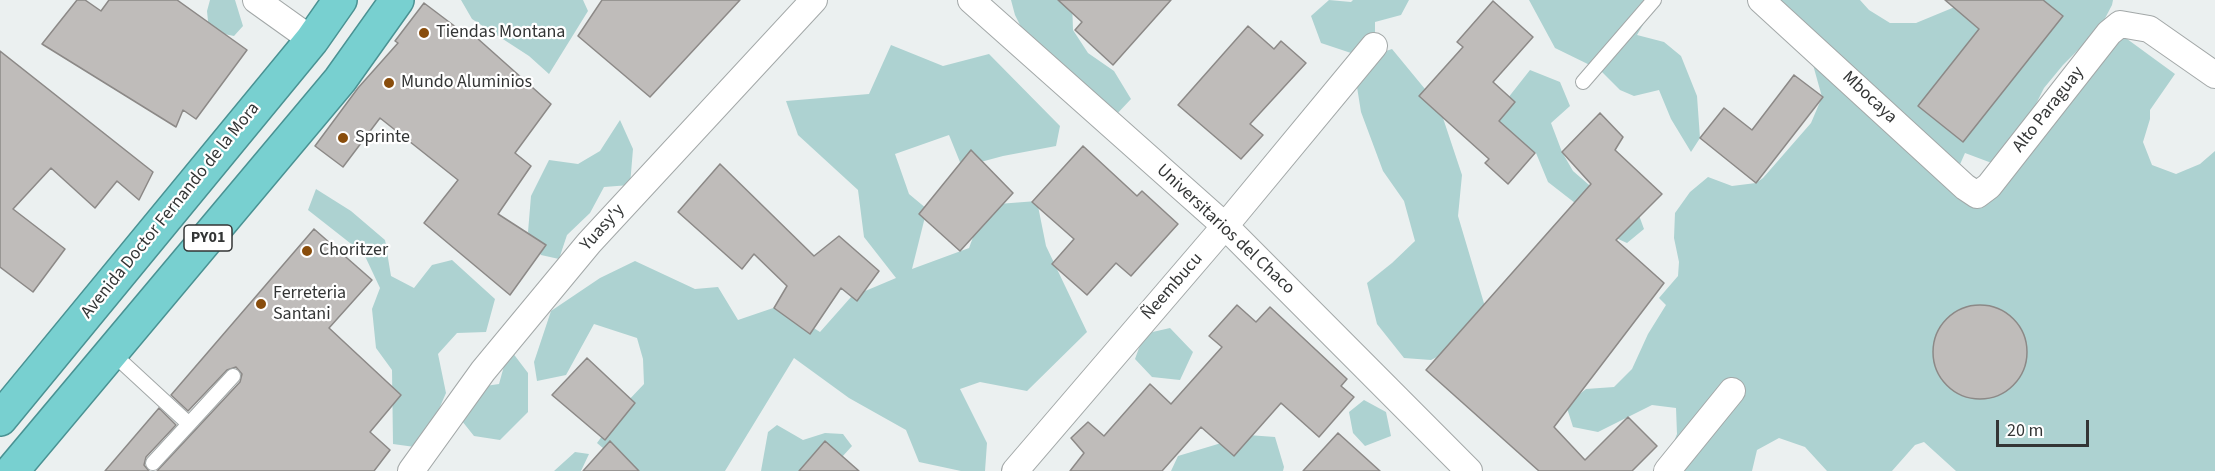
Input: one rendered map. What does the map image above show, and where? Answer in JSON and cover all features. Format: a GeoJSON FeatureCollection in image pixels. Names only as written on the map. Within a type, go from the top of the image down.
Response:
{"type":"FeatureCollection","features":[{"type":"Feature","properties":{"kind":"highway","name":"Avenida Doctor Fernando de la Mora"},"geometry":{"type":"LineString","coordinates":[[0,419],[312,40],[339,0]]}},
{"type":"Feature","properties":{"kind":"highway","name":"PY01"},"geometry":{"type":"LineString","coordinates":[[12,471],[340,81],[397,0]]}},
{"type":"Feature","properties":{"kind":"street"},"geometry":{"type":"LineString","coordinates":[[256,0],[312,40]]}},
{"type":"Feature","properties":{"kind":"street","name":"Yuasy'y"},"geometry":{"type":"LineString","coordinates":[[411,471],[483,371],[589,243],[814,0]]}},
{"type":"Feature","properties":{"kind":"street","name":"Universitarios del Chaco"},"geometry":{"type":"LineString","coordinates":[[971,0],[1225,226],[1470,471]]}},
{"type":"Feature","properties":{"kind":"street","name":"Mbocaya"},"geometry":{"type":"LineString","coordinates":[[1761,0],[1965,187],[1977,195]]}},
{"type":"Feature","properties":{"kind":"street","name":"Alto Paraguay"},"geometry":{"type":"LineString","coordinates":[[1977,195],[1989,186],[2109,33],[2120,24],[2149,29],[2215,75]]}},
{"type":"Feature","properties":{"kind":"street","name":"Ñeembucu"},"geometry":{"type":"LineString","coordinates":[[1015,471],[1225,226],[1374,46]]}},
{"type":"Feature","properties":{"kind":"street"},"geometry":{"type":"LineString","coordinates":[[1667,471],[1732,391]]}},
{"type":"Feature","properties":{"kind":"lane"},"geometry":{"type":"LineString","coordinates":[[1582,82],[1654,0]]}},
{"type":"Feature","properties":{"kind":"lane"},"geometry":{"type":"LineString","coordinates":[[111,352],[189,424]]}},
{"type":"Feature","properties":{"kind":"lane"},"geometry":{"type":"LineString","coordinates":[[153,464],[233,376]]}},
{"type":"Feature","properties":{"kind":"shaded area"},"geometry":{"type":"Polygon","coordinates":[[[210,0],[235,0],[243,26],[234,36],[209,31],[207,11],[210,0]]]}},
{"type":"Feature","properties":{"kind":"shaded area"},"geometry":{"type":"Polygon","coordinates":[[[461,0],[583,0],[588,11],[549,74],[529,56],[472,19],[461,0]]]}},
{"type":"Feature","properties":{"kind":"shaded area"},"geometry":{"type":"Polygon","coordinates":[[[1011,0],[1072,0],[1073,30],[1088,53],[1114,71],[1131,99],[1115,116],[1032,49],[1015,15],[1011,0]]]}},
{"type":"Feature","properties":{"kind":"shaded area"},"geometry":{"type":"Polygon","coordinates":[[[1329,0],[1351,2],[1353,0],[1409,0],[1401,15],[1375,22],[1375,40],[1351,53],[1321,43],[1311,16],[1329,0]]]}},
{"type":"Feature","properties":{"kind":"shaded area"},"geometry":{"type":"Polygon","coordinates":[[[1529,0],[1654,0],[1652,9],[1637,35],[1664,42],[1681,56],[1697,96],[1700,138],[1691,152],[1671,119],[1659,90],[1634,96],[1620,90],[1600,70],[1555,48],[1529,0]]]}},
{"type":"Feature","properties":{"kind":"shaded area"},"geometry":{"type":"Polygon","coordinates":[[[1752,0],[1860,0],[1869,10],[1890,23],[1916,23],[1962,4],[1965,0],[2113,0],[2100,28],[2063,65],[2044,88],[2032,112],[2123,36],[2175,74],[2150,110],[2150,119],[2143,142],[2152,165],[2176,174],[2200,164],[2215,151],[2215,471],[1956,471],[1924,442],[1915,445],[1892,471],[1827,471],[1805,447],[1779,438],[1757,450],[1752,471],[1662,471],[1677,434],[1676,408],[1652,405],[1598,432],[1573,427],[1566,405],[1586,389],[1614,387],[1632,369],[1648,334],[1666,305],[1659,298],[1678,276],[1679,262],[1674,238],[1675,213],[1690,192],[1708,177],[1732,186],[1756,183],[1811,123],[1822,97],[1810,54],[1752,0]],[[1965,153],[1954,178],[1979,203],[2011,161],[1989,162],[1965,153]]]}},
{"type":"Feature","properties":{"kind":"shaded area"},"geometry":{"type":"Polygon","coordinates":[[[891,45],[943,66],[989,54],[1060,126],[1056,146],[962,167],[949,135],[895,154],[909,194],[927,209],[912,269],[969,248],[985,205],[1037,201],[1046,246],[1087,332],[1027,391],[980,382],[960,389],[987,443],[985,471],[961,471],[919,462],[906,430],[849,398],[794,358],[725,471],[630,471],[597,443],[626,403],[644,384],[643,359],[637,338],[594,324],[566,375],[537,381],[534,362],[551,311],[600,278],[635,261],[695,289],[718,287],[738,320],[779,306],[820,332],[851,297],[896,278],[864,237],[858,190],[798,135],[786,101],[869,94],[891,45]]]}},
{"type":"Feature","properties":{"kind":"shaded area"},"geometry":{"type":"Polygon","coordinates":[[[1392,49],[1439,106],[1462,175],[1458,216],[1486,310],[1471,340],[1431,360],[1404,358],[1377,324],[1367,283],[1415,241],[1404,201],[1383,171],[1361,112],[1353,62],[1392,49]]]}},
{"type":"Feature","properties":{"kind":"shaded area"},"geometry":{"type":"Polygon","coordinates":[[[1530,70],[1560,82],[1570,106],[1551,123],[1562,152],[1573,171],[1603,197],[1637,210],[1644,229],[1627,243],[1598,230],[1575,203],[1548,182],[1536,153],[1507,137],[1493,117],[1530,70]]]}},
{"type":"Feature","properties":{"kind":"shaded area"},"geometry":{"type":"Polygon","coordinates":[[[620,120],[633,149],[630,185],[604,187],[590,213],[567,235],[559,259],[541,255],[528,232],[531,196],[549,160],[578,164],[600,151],[620,120]]]}},
{"type":"Feature","properties":{"kind":"shaded area"},"geometry":{"type":"Polygon","coordinates":[[[316,189],[351,211],[385,240],[391,276],[414,288],[432,265],[452,260],[495,299],[486,332],[457,333],[438,354],[446,393],[422,448],[393,444],[392,370],[376,348],[372,309],[380,288],[364,254],[308,210],[316,189]]]}},
{"type":"Feature","properties":{"kind":"shaded area"},"geometry":{"type":"Polygon","coordinates":[[[1170,328],[1193,352],[1180,380],[1152,377],[1135,359],[1144,334],[1170,328]]]}},
{"type":"Feature","properties":{"kind":"shaded area"},"geometry":{"type":"Polygon","coordinates":[[[509,348],[528,373],[528,412],[500,440],[474,436],[462,421],[465,389],[499,384],[509,348]]]}},
{"type":"Feature","properties":{"kind":"shaded area"},"geometry":{"type":"Polygon","coordinates":[[[1364,400],[1386,412],[1391,436],[1365,446],[1353,433],[1349,412],[1364,400]]]}},
{"type":"Feature","properties":{"kind":"shaded area"},"geometry":{"type":"Polygon","coordinates":[[[777,425],[803,440],[825,433],[843,434],[852,446],[842,457],[804,471],[761,471],[768,432],[777,425]]]}},
{"type":"Feature","properties":{"kind":"shaded area"},"geometry":{"type":"Polygon","coordinates":[[[1248,435],[1275,437],[1284,467],[1283,471],[1171,471],[1178,456],[1248,435]]]}},
{"type":"Feature","properties":{"kind":"shaded area"},"geometry":{"type":"Polygon","coordinates":[[[575,452],[589,454],[581,471],[554,471],[575,452]]]}},
{"type":"Feature","properties":{"kind":"building"},"geometry":{"type":"Polygon","coordinates":[[[77,0],[85,0],[101,11],[109,0],[177,0],[247,50],[196,119],[183,110],[176,127],[42,44],[77,0]]]}},
{"type":"Feature","properties":{"kind":"building"},"geometry":{"type":"Polygon","coordinates":[[[602,0],[740,0],[650,97],[578,36],[602,0]]]}},
{"type":"Feature","properties":{"kind":"building"},"geometry":{"type":"Polygon","coordinates":[[[1058,0],[1171,0],[1113,65],[1075,30],[1082,22],[1058,0]]]}},
{"type":"Feature","properties":{"kind":"building"},"geometry":{"type":"Polygon","coordinates":[[[1945,0],[2043,0],[2063,16],[1963,142],[1918,106],[1979,29],[1945,0]]]}},
{"type":"Feature","properties":{"kind":"building"},"geometry":{"type":"Polygon","coordinates":[[[1493,1],[1533,37],[1493,82],[1515,102],[1499,121],[1535,153],[1508,184],[1485,163],[1489,159],[1419,96],[1463,47],[1457,42],[1493,1]]]}},
{"type":"Feature","properties":{"kind":"building"},"geometry":{"type":"Polygon","coordinates":[[[424,3],[465,34],[468,30],[551,104],[515,153],[531,166],[498,214],[546,245],[510,295],[424,223],[458,180],[380,118],[343,167],[315,146],[358,88],[398,43],[395,41],[424,3]]]}},
{"type":"Feature","properties":{"kind":"building"},"geometry":{"type":"Polygon","coordinates":[[[1248,26],[1274,49],[1281,41],[1306,63],[1250,124],[1263,135],[1241,159],[1178,105],[1248,26]]]}},
{"type":"Feature","properties":{"kind":"building"},"geometry":{"type":"Polygon","coordinates":[[[0,51],[153,172],[139,200],[117,181],[95,208],[51,168],[13,209],[65,249],[33,292],[0,267],[0,51]]]}},
{"type":"Feature","properties":{"kind":"building"},"geometry":{"type":"Polygon","coordinates":[[[1794,75],[1823,97],[1756,183],[1700,138],[1724,108],[1752,130],[1794,75]]]}},
{"type":"Feature","properties":{"kind":"building"},"geometry":{"type":"Polygon","coordinates":[[[1600,113],[1623,137],[1615,150],[1662,194],[1616,240],[1664,283],[1554,427],[1585,460],[1628,417],[1657,446],[1632,471],[1539,471],[1426,370],[1591,184],[1562,152],[1600,113]]]}},
{"type":"Feature","properties":{"kind":"building"},"geometry":{"type":"Polygon","coordinates":[[[1083,146],[1137,196],[1142,191],[1178,224],[1131,276],[1116,263],[1087,295],[1052,264],[1074,239],[1032,202],[1083,146]]]}},
{"type":"Feature","properties":{"kind":"building"},"geometry":{"type":"Polygon","coordinates":[[[971,150],[1013,193],[960,251],[919,214],[971,150]]]}},
{"type":"Feature","properties":{"kind":"building"},"geometry":{"type":"Polygon","coordinates":[[[720,164],[814,256],[839,236],[879,271],[857,301],[841,288],[810,334],[774,308],[787,286],[754,254],[742,269],[678,212],[720,164]]]}},
{"type":"Feature","properties":{"kind":"building"},"geometry":{"type":"Polygon","coordinates":[[[314,229],[372,280],[329,328],[401,395],[370,432],[390,450],[374,471],[157,471],[240,382],[242,374],[236,367],[227,370],[188,411],[171,395],[314,229]]]}},
{"type":"Feature","properties":{"kind":"building"},"geometry":{"type":"Polygon","coordinates":[[[1237,305],[1256,322],[1270,307],[1347,379],[1341,386],[1354,397],[1319,437],[1281,403],[1234,456],[1201,427],[1162,471],[1070,471],[1084,453],[1071,438],[1088,422],[1104,436],[1150,384],[1171,404],[1222,347],[1209,336],[1237,305]]]}},
{"type":"Feature","properties":{"kind":"building"},"geometry":{"type":"Polygon","coordinates":[[[1980,305],[1998,308],[2013,319],[2024,334],[2027,352],[2024,370],[2013,385],[1998,396],[1980,399],[1962,396],[1947,385],[1936,370],[1933,352],[1936,334],[1947,319],[1962,308],[1980,305]]]}},
{"type":"Feature","properties":{"kind":"building"},"geometry":{"type":"Polygon","coordinates":[[[587,358],[635,403],[605,440],[552,395],[587,358]]]}},
{"type":"Feature","properties":{"kind":"building"},"geometry":{"type":"Polygon","coordinates":[[[159,408],[176,425],[146,457],[144,465],[149,471],[105,471],[159,408]]]}},
{"type":"Feature","properties":{"kind":"building"},"geometry":{"type":"Polygon","coordinates":[[[1338,433],[1380,471],[1303,471],[1338,433]]]}},
{"type":"Feature","properties":{"kind":"building"},"geometry":{"type":"Polygon","coordinates":[[[610,441],[639,471],[583,471],[610,441]]]}},
{"type":"Feature","properties":{"kind":"building"},"geometry":{"type":"Polygon","coordinates":[[[825,441],[859,471],[799,471],[825,441]]]}},
{"type":"Feature","properties":{"kind":"place","name":"Tiendas Montana"},"geometry":{"type":"Point","coordinates":[424,33]}},
{"type":"Feature","properties":{"kind":"place","name":"Mundo Aluminios"},"geometry":{"type":"Point","coordinates":[389,83]}},
{"type":"Feature","properties":{"kind":"place","name":"Sprinte"},"geometry":{"type":"Point","coordinates":[343,138]}},
{"type":"Feature","properties":{"kind":"place","name":"Choritzer"},"geometry":{"type":"Point","coordinates":[307,251]}},
{"type":"Feature","properties":{"kind":"place","name":"Ferreteria Santani"},"geometry":{"type":"Point","coordinates":[261,304]}}]}
